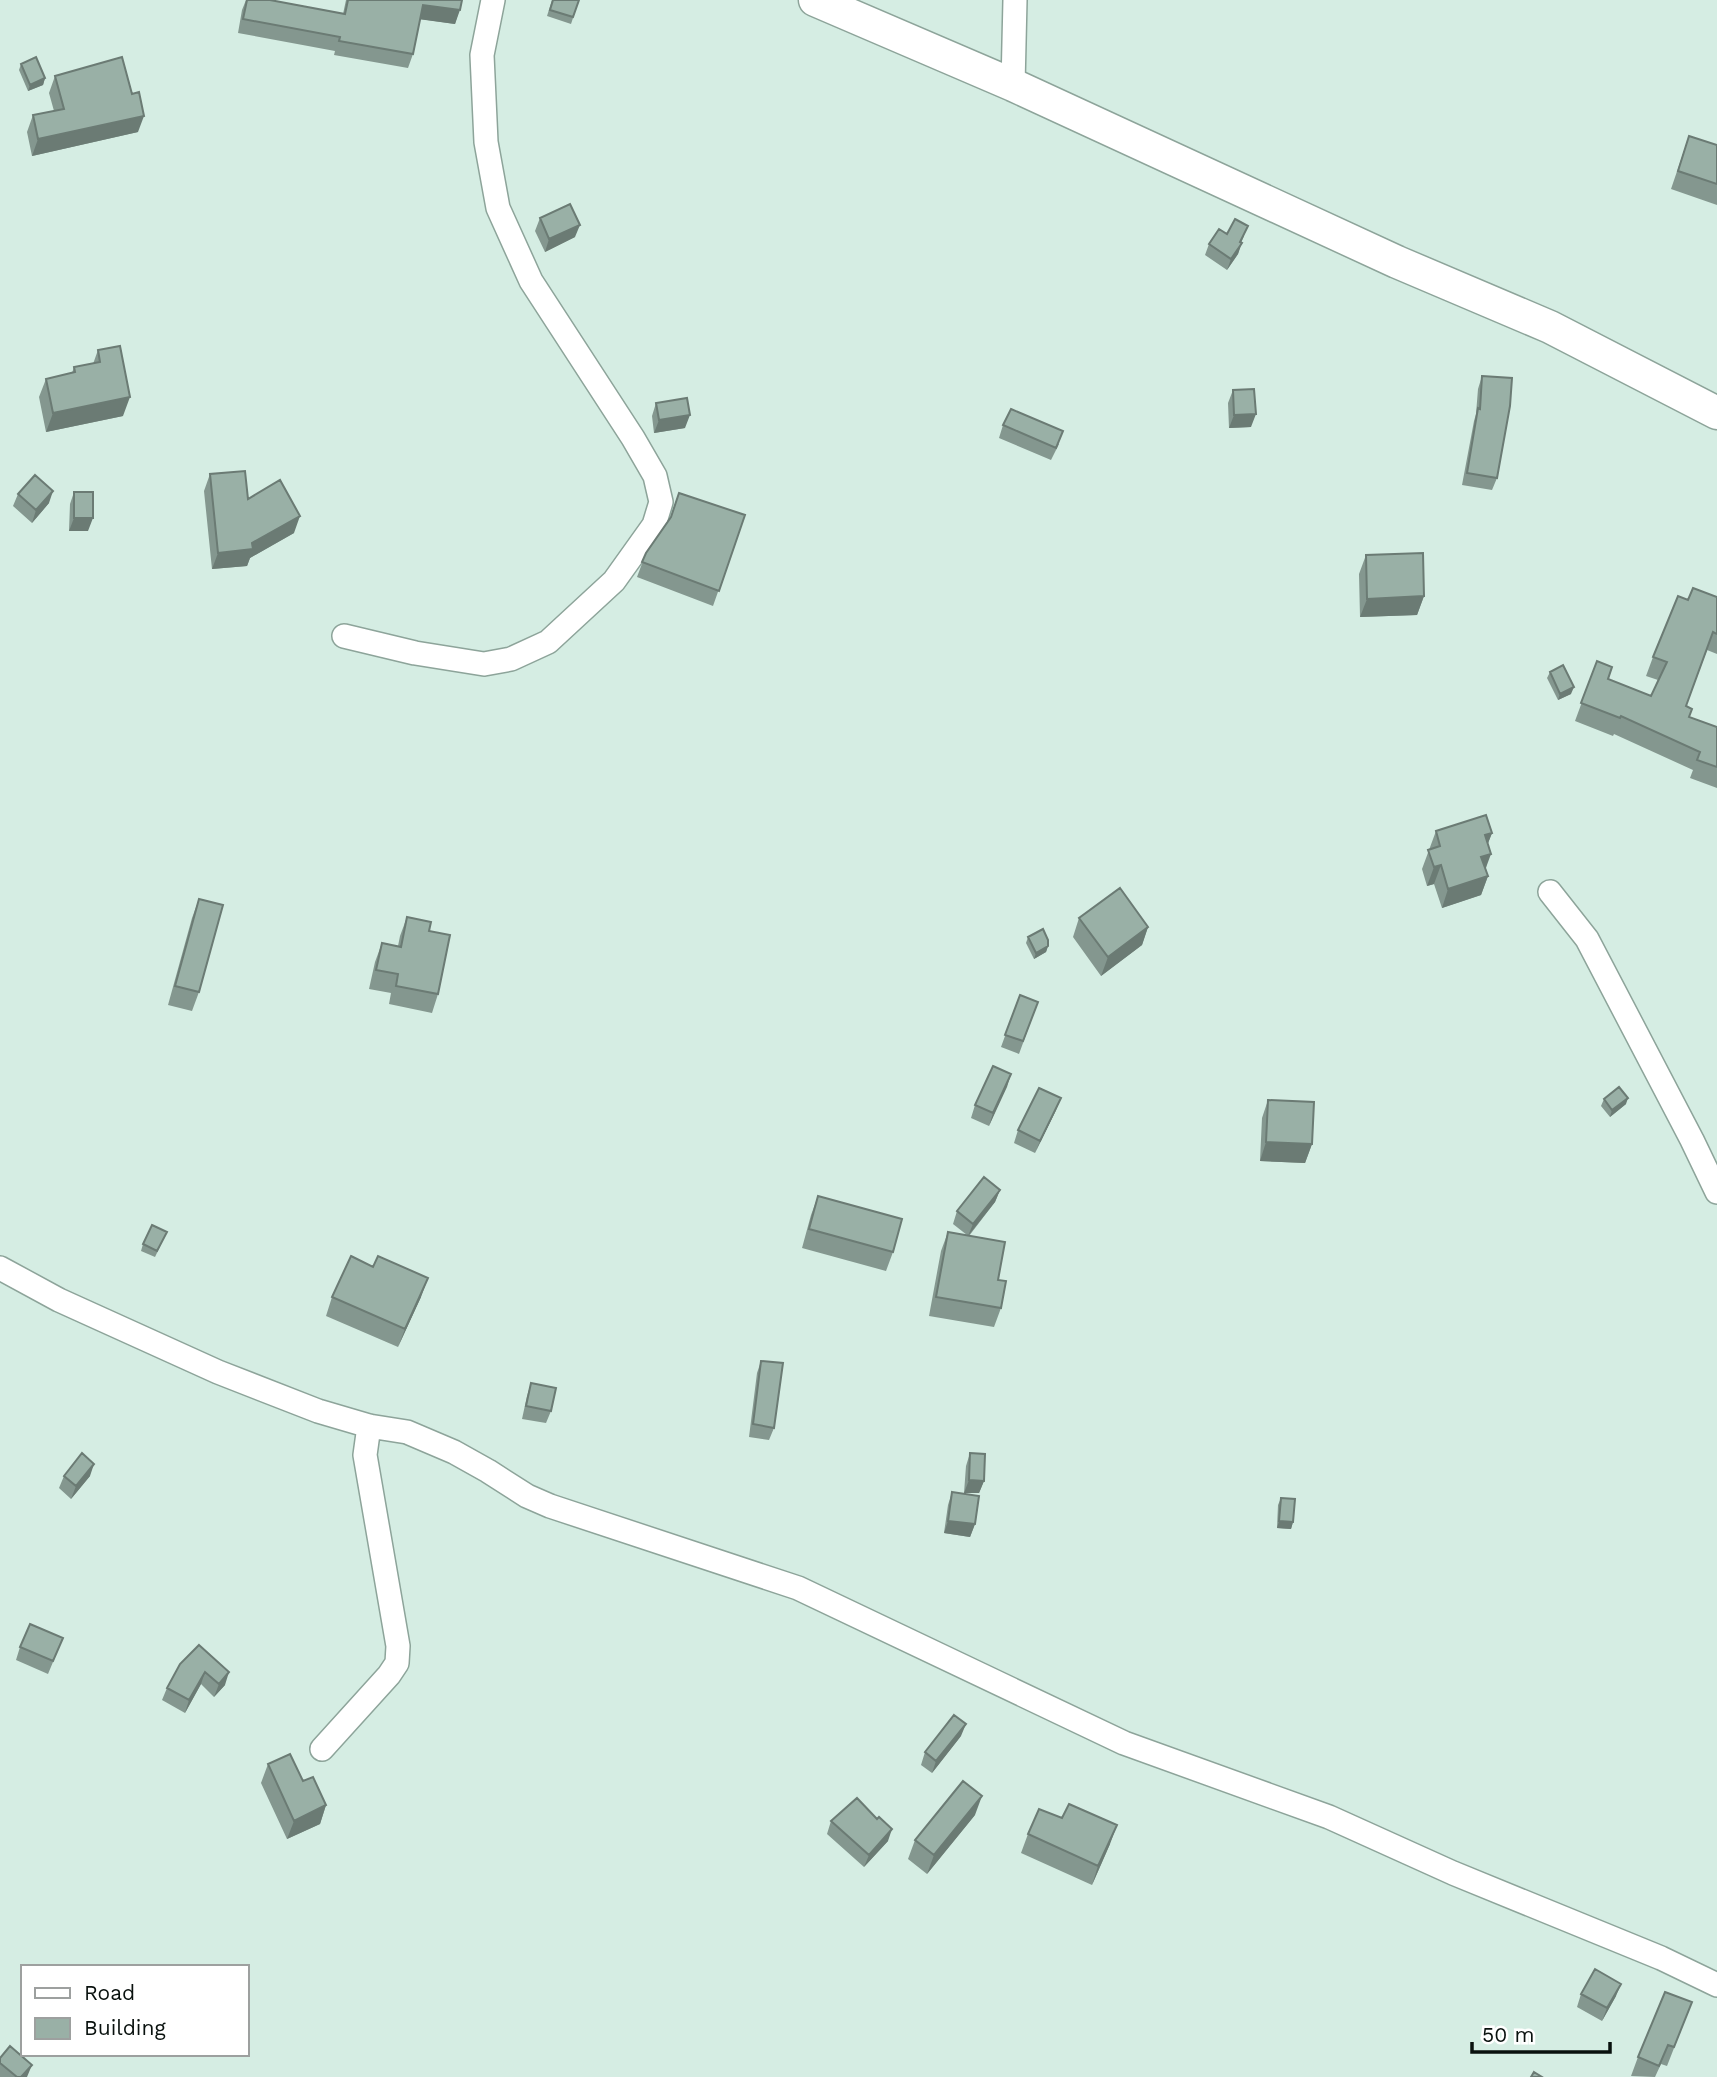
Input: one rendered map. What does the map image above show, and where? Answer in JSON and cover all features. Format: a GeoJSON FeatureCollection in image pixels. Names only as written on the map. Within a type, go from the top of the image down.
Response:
{"type":"FeatureCollection","features":[{"type":"Feature","properties":{"kind":"street"},"geometry":{"type":"LineString","coordinates":[[344,636],[415,653],[484,664],[511,659],[548,642],[614,581],[654,525],[661,502],[655,476],[531,281],[498,208],[486,142],[482,55],[493,0]]}},
{"type":"Feature","properties":{"kind":"street"},"geometry":{"type":"LineString","coordinates":[[815,0],[1013,85],[1384,257],[1550,327],[1717,413]]}},
{"type":"Feature","properties":{"kind":"street"},"geometry":{"type":"LineString","coordinates":[[1013,85],[1015,0]]}},
{"type":"Feature","properties":{"kind":"street"},"geometry":{"type":"LineString","coordinates":[[1550,892],[1587,939],[1717,1192]]}},
{"type":"Feature","properties":{"kind":"street"},"geometry":{"type":"LineString","coordinates":[[0,1268],[59,1300],[218,1372],[318,1411],[369,1426],[407,1432],[442,1447],[488,1471],[527,1496],[550,1506],[798,1588],[1124,1743],[1329,1817],[1453,1873],[1661,1958],[1717,1985]]}},
{"type":"Feature","properties":{"kind":"street"},"geometry":{"type":"LineString","coordinates":[[322,1749],[397,1663],[398,1646],[365,1455],[369,1426]]}},
{"type":"Feature","properties":{"kind":"building"},"geometry":{"type":"Polygon","coordinates":[[[247,0],[270,0],[345,14],[348,0],[462,0],[460,10],[423,5],[413,54],[339,41],[340,37],[243,19],[247,0]]]}},
{"type":"Feature","properties":{"kind":"building"},"geometry":{"type":"Polygon","coordinates":[[[553,0],[579,0],[573,17],[550,10],[553,0]]]}},
{"type":"Feature","properties":{"kind":"building"},"geometry":{"type":"Polygon","coordinates":[[[36,57],[45,78],[30,85],[21,64],[36,57]]]}},
{"type":"Feature","properties":{"kind":"building"},"geometry":{"type":"Polygon","coordinates":[[[122,57],[132,94],[139,92],[144,116],[38,139],[33,115],[64,109],[55,76],[122,57]]]}},
{"type":"Feature","properties":{"kind":"building"},"geometry":{"type":"Polygon","coordinates":[[[1689,136],[1717,145],[1717,184],[1678,171],[1689,136]]]}},
{"type":"Feature","properties":{"kind":"building"},"geometry":{"type":"Polygon","coordinates":[[[570,204],[580,225],[549,239],[540,218],[570,204]]]}},
{"type":"Feature","properties":{"kind":"building"},"geometry":{"type":"Polygon","coordinates":[[[1235,219],[1248,226],[1240,242],[1242,243],[1231,259],[1209,244],[1219,229],[1227,234],[1235,219]]]}},
{"type":"Feature","properties":{"kind":"building"},"geometry":{"type":"Polygon","coordinates":[[[120,346],[130,397],[53,413],[46,379],[75,372],[74,367],[100,362],[98,350],[120,346]]]}},
{"type":"Feature","properties":{"kind":"building"},"geometry":{"type":"Polygon","coordinates":[[[1482,376],[1512,378],[1510,406],[1497,478],[1467,473],[1478,408],[1480,409],[1482,376]]]}},
{"type":"Feature","properties":{"kind":"building"},"geometry":{"type":"Polygon","coordinates":[[[1254,389],[1256,414],[1234,415],[1233,390],[1254,389]]]}},
{"type":"Feature","properties":{"kind":"building"},"geometry":{"type":"Polygon","coordinates":[[[687,398],[690,415],[659,420],[656,403],[687,398]]]}},
{"type":"Feature","properties":{"kind":"building"},"geometry":{"type":"Polygon","coordinates":[[[1011,409],[1063,431],[1056,448],[1003,425],[1011,409]]]}},
{"type":"Feature","properties":{"kind":"building"},"geometry":{"type":"Polygon","coordinates":[[[245,471],[248,499],[280,480],[300,516],[252,543],[253,549],[218,553],[210,474],[245,471]]]}},
{"type":"Feature","properties":{"kind":"building"},"geometry":{"type":"Polygon","coordinates":[[[35,475],[53,491],[36,510],[18,494],[35,475]]]}},
{"type":"Feature","properties":{"kind":"building"},"geometry":{"type":"Polygon","coordinates":[[[74,492],[93,492],[93,518],[74,518],[74,492]]]}},
{"type":"Feature","properties":{"kind":"building"},"geometry":{"type":"Polygon","coordinates":[[[679,493],[745,515],[719,591],[642,562],[671,517],[679,493]]]}},
{"type":"Feature","properties":{"kind":"building"},"geometry":{"type":"Polygon","coordinates":[[[1423,553],[1424,596],[1367,599],[1366,555],[1423,553]]]}},
{"type":"Feature","properties":{"kind":"building"},"geometry":{"type":"Polygon","coordinates":[[[1693,588],[1717,597],[1717,634],[1713,632],[1686,706],[1692,709],[1689,717],[1717,727],[1717,767],[1697,760],[1700,752],[1621,716],[1620,718],[1581,703],[1597,661],[1612,667],[1608,679],[1651,696],[1667,662],[1653,657],[1678,596],[1688,600],[1693,588]]]}},
{"type":"Feature","properties":{"kind":"building"},"geometry":{"type":"Polygon","coordinates":[[[1563,665],[1574,687],[1560,694],[1550,672],[1563,665]]]}},
{"type":"Feature","properties":{"kind":"building"},"geometry":{"type":"Polygon","coordinates":[[[1486,815],[1492,833],[1485,835],[1491,854],[1481,857],[1488,876],[1448,889],[1441,865],[1434,867],[1428,850],[1440,846],[1436,831],[1486,815]]]}},
{"type":"Feature","properties":{"kind":"building"},"geometry":{"type":"Polygon","coordinates":[[[1120,888],[1148,927],[1108,957],[1079,918],[1120,888]]]}},
{"type":"Feature","properties":{"kind":"building"},"geometry":{"type":"Polygon","coordinates":[[[199,899],[223,905],[199,992],[175,986],[199,899]]]}},
{"type":"Feature","properties":{"kind":"building"},"geometry":{"type":"Polygon","coordinates":[[[407,917],[431,922],[429,931],[450,935],[438,994],[396,986],[398,974],[376,970],[382,943],[401,947],[407,917]]]}},
{"type":"Feature","properties":{"kind":"building"},"geometry":{"type":"Polygon","coordinates":[[[1043,929],[1048,946],[1036,953],[1028,937],[1043,929]]]}},
{"type":"Feature","properties":{"kind":"building"},"geometry":{"type":"Polygon","coordinates":[[[1020,995],[1038,1002],[1023,1041],[1005,1035],[1020,995]]]}},
{"type":"Feature","properties":{"kind":"building"},"geometry":{"type":"Polygon","coordinates":[[[993,1066],[1011,1074],[993,1113],[975,1105],[993,1066]]]}},
{"type":"Feature","properties":{"kind":"building"},"geometry":{"type":"Polygon","coordinates":[[[1619,1087],[1628,1098],[1612,1110],[1604,1099],[1619,1087]]]}},
{"type":"Feature","properties":{"kind":"building"},"geometry":{"type":"Polygon","coordinates":[[[1039,1088],[1061,1098],[1040,1141],[1018,1130],[1039,1088]]]}},
{"type":"Feature","properties":{"kind":"building"},"geometry":{"type":"Polygon","coordinates":[[[1268,1100],[1314,1102],[1312,1144],[1266,1142],[1268,1100]]]}},
{"type":"Feature","properties":{"kind":"building"},"geometry":{"type":"Polygon","coordinates":[[[984,1177],[1000,1190],[973,1224],[957,1211],[984,1177]]]}},
{"type":"Feature","properties":{"kind":"building"},"geometry":{"type":"Polygon","coordinates":[[[818,1196],[902,1219],[893,1252],[809,1229],[818,1196]]]}},
{"type":"Feature","properties":{"kind":"building"},"geometry":{"type":"Polygon","coordinates":[[[152,1225],[167,1232],[157,1251],[143,1244],[152,1225]]]}},
{"type":"Feature","properties":{"kind":"building"},"geometry":{"type":"Polygon","coordinates":[[[948,1232],[1005,1242],[998,1280],[1006,1281],[1001,1308],[936,1297],[948,1232]]]}},
{"type":"Feature","properties":{"kind":"building"},"geometry":{"type":"Polygon","coordinates":[[[351,1256],[373,1267],[378,1256],[428,1278],[405,1329],[332,1297],[351,1256]]]}},
{"type":"Feature","properties":{"kind":"building"},"geometry":{"type":"Polygon","coordinates":[[[761,1361],[783,1363],[774,1428],[753,1424],[761,1361]]]}},
{"type":"Feature","properties":{"kind":"building"},"geometry":{"type":"Polygon","coordinates":[[[531,1383],[556,1388],[551,1411],[526,1406],[531,1383]]]}},
{"type":"Feature","properties":{"kind":"building"},"geometry":{"type":"Polygon","coordinates":[[[82,1453],[94,1464],[76,1486],[64,1476],[82,1453]]]}},
{"type":"Feature","properties":{"kind":"building"},"geometry":{"type":"Polygon","coordinates":[[[970,1453],[985,1454],[984,1481],[969,1480],[970,1453]]]}},
{"type":"Feature","properties":{"kind":"building"},"geometry":{"type":"Polygon","coordinates":[[[952,1492],[979,1496],[975,1524],[948,1521],[952,1492]]]}},
{"type":"Feature","properties":{"kind":"building"},"geometry":{"type":"Polygon","coordinates":[[[1281,1498],[1295,1499],[1293,1522],[1279,1521],[1281,1498]]]}},
{"type":"Feature","properties":{"kind":"building"},"geometry":{"type":"Polygon","coordinates":[[[30,1624],[63,1638],[53,1661],[20,1647],[30,1624]]]}},
{"type":"Feature","properties":{"kind":"building"},"geometry":{"type":"Polygon","coordinates":[[[199,1645],[229,1672],[219,1684],[205,1672],[189,1700],[167,1688],[180,1664],[199,1645]]]}},
{"type":"Feature","properties":{"kind":"building"},"geometry":{"type":"Polygon","coordinates":[[[954,1715],[966,1724],[936,1761],[925,1752],[954,1715]]]}},
{"type":"Feature","properties":{"kind":"building"},"geometry":{"type":"Polygon","coordinates":[[[290,1754],[303,1781],[313,1777],[326,1805],[294,1821],[268,1764],[290,1754]]]}},
{"type":"Feature","properties":{"kind":"building"},"geometry":{"type":"Polygon","coordinates":[[[963,1781],[982,1796],[934,1855],[915,1840],[963,1781]]]}},
{"type":"Feature","properties":{"kind":"building"},"geometry":{"type":"Polygon","coordinates":[[[857,1798],[877,1819],[879,1817],[892,1829],[869,1855],[831,1821],[857,1798]]]}},
{"type":"Feature","properties":{"kind":"building"},"geometry":{"type":"Polygon","coordinates":[[[1069,1804],[1117,1825],[1098,1866],[1028,1834],[1039,1809],[1062,1818],[1069,1804]]]}},
{"type":"Feature","properties":{"kind":"building"},"geometry":{"type":"Polygon","coordinates":[[[1595,1969],[1621,1984],[1607,2008],[1581,1994],[1595,1969]]]}},
{"type":"Feature","properties":{"kind":"building"},"geometry":{"type":"Polygon","coordinates":[[[1665,1992],[1692,2002],[1674,2047],[1668,2045],[1659,2066],[1638,2057],[1665,1992]]]}},
{"type":"Feature","properties":{"kind":"building"},"geometry":{"type":"Polygon","coordinates":[[[10,2046],[32,2065],[21,2077],[17,2077],[0,2063],[0,2058],[10,2046]]]}}]}
